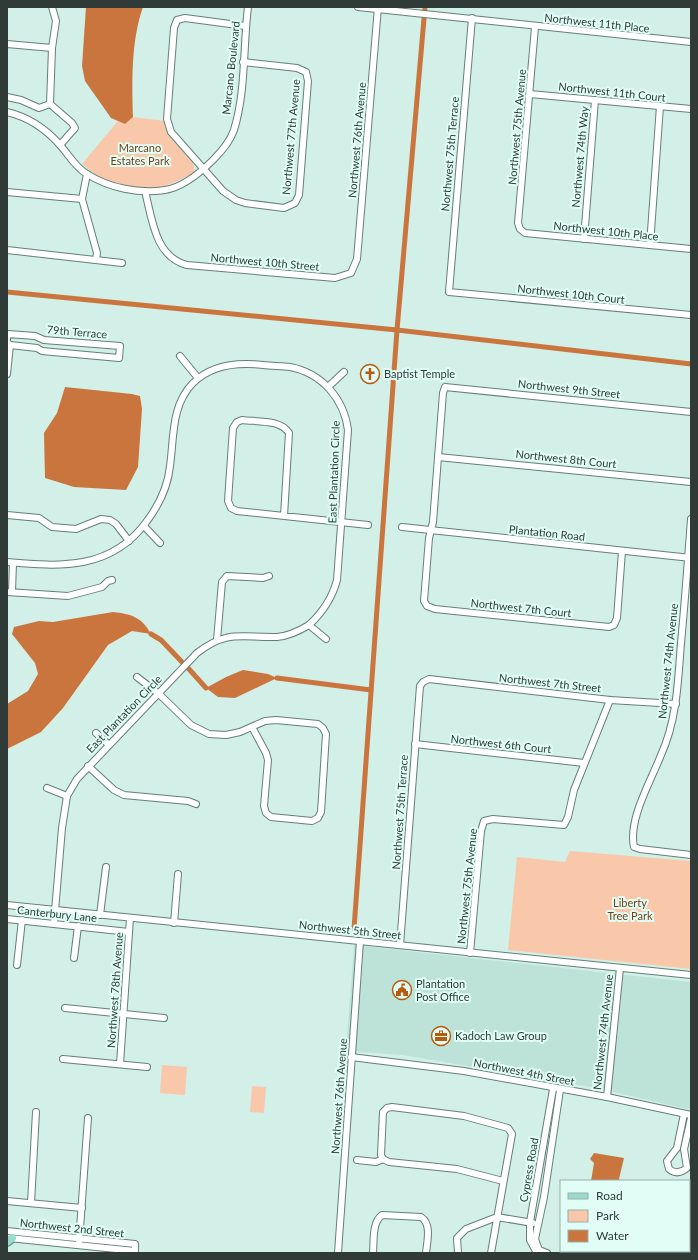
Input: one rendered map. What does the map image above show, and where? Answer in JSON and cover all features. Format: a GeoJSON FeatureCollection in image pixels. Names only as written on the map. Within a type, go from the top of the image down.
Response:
{"type":"FeatureCollection","features":[{"type":"Feature","properties":{"kind":"street"},"geometry":{"type":"LineString","coordinates":[[50,104],[52,48],[56,21],[52,7]]}},
{"type":"Feature","properties":{"kind":"street","name":"Marcano Boulevard"},"geometry":{"type":"LineString","coordinates":[[7,112],[34,122],[60,145],[77,166],[87,174],[118,188],[145,191],[166,190],[180,185],[205,169],[224,149],[234,132],[238,113],[248,7]]}},
{"type":"Feature","properties":{"kind":"street","name":"Northwest 11th Place"},"geometry":{"type":"LineString","coordinates":[[358,7],[472,18],[535,27],[691,42]]}},
{"type":"Feature","properties":{"kind":"street","name":"Northwest 76th Avenue"},"geometry":{"type":"LineString","coordinates":[[351,273],[357,259],[378,8]]}},
{"type":"Feature","properties":{"kind":"street"},"geometry":{"type":"LineString","coordinates":[[205,169],[171,132],[167,119],[174,28],[177,20],[185,18],[246,26]]}},
{"type":"Feature","properties":{"kind":"street","name":"Northwest 75th Terrace"},"geometry":{"type":"LineString","coordinates":[[448,292],[472,18]]}},
{"type":"Feature","properties":{"kind":"street","name":"Northwest 75th Avenue"},"geometry":{"type":"LineString","coordinates":[[520,229],[518,223],[535,27]]}},
{"type":"Feature","properties":{"kind":"street"},"geometry":{"type":"LineString","coordinates":[[7,44],[52,48]]}},
{"type":"Feature","properties":{"kind":"street","name":"Northwest 77th Avenue"},"geometry":{"type":"LineString","coordinates":[[205,169],[223,191],[236,200],[245,203],[284,208],[295,204],[299,195],[308,81],[306,72],[298,68],[243,62]]}},
{"type":"Feature","properties":{"kind":"street","name":"Northwest 11th Court"},"geometry":{"type":"LineString","coordinates":[[530,94],[691,110]]}},
{"type":"Feature","properties":{"kind":"street"},"geometry":{"type":"LineString","coordinates":[[7,97],[21,100],[39,108],[50,104]]}},
{"type":"Feature","properties":{"kind":"street","name":"Northwest 74th Way"},"geometry":{"type":"LineString","coordinates":[[584,238],[595,100]]}},
{"type":"Feature","properties":{"kind":"street"},"geometry":{"type":"LineString","coordinates":[[50,104],[72,123],[75,128],[60,145]]}},
{"type":"Feature","properties":{"kind":"street"},"geometry":{"type":"LineString","coordinates":[[650,245],[660,106]]}},
{"type":"Feature","properties":{"kind":"street"},"geometry":{"type":"LineString","coordinates":[[87,174],[82,199],[97,253],[96,260]]}},
{"type":"Feature","properties":{"kind":"street","name":"Northwest 10th Street"},"geometry":{"type":"LineString","coordinates":[[145,191],[161,248],[176,262],[187,265],[335,278],[351,273]]}},
{"type":"Feature","properties":{"kind":"street"},"geometry":{"type":"LineString","coordinates":[[7,192],[82,199]]}},
{"type":"Feature","properties":{"kind":"street","name":"Northwest 10th Place"},"geometry":{"type":"LineString","coordinates":[[520,229],[525,233],[691,249]]}},
{"type":"Feature","properties":{"kind":"street"},"geometry":{"type":"LineString","coordinates":[[7,250],[122,263]]}},
{"type":"Feature","properties":{"kind":"street","name":"Northwest 10th Court"},"geometry":{"type":"LineString","coordinates":[[448,292],[691,315]]}},
{"type":"Feature","properties":{"kind":"street","name":"79th Terrace"},"geometry":{"type":"LineString","coordinates":[[7,339],[8,334],[35,336],[44,340],[120,346],[119,358],[42,351],[37,348],[8,344]]}},
{"type":"Feature","properties":{"kind":"street"},"geometry":{"type":"LineString","coordinates":[[7,374],[8,344]]}},
{"type":"Feature","properties":{"kind":"street"},"geometry":{"type":"LineString","coordinates":[[112,580],[108,581],[102,587],[68,596],[9,592],[10,562],[61,565],[101,558],[129,541],[144,526],[156,509],[168,479],[175,421],[179,404],[187,389],[198,378],[180,356]]}},
{"type":"Feature","properties":{"kind":"street","name":"East Plantation Circle"},"geometry":{"type":"LineString","coordinates":[[54,923],[62,828],[67,796],[77,779],[108,744],[159,694],[197,653],[217,640],[241,635],[278,637],[295,633],[309,625],[322,613],[333,594],[337,580],[348,430],[346,416],[339,401],[328,388],[307,372],[291,367],[244,363],[229,364],[214,369],[198,378]]}},
{"type":"Feature","properties":{"kind":"street"},"geometry":{"type":"LineString","coordinates":[[328,388],[344,372]]}},
{"type":"Feature","properties":{"kind":"street","name":"Northwest 9th Street"},"geometry":{"type":"LineString","coordinates":[[438,457],[443,393],[445,387],[691,412]]}},
{"type":"Feature","properties":{"kind":"street"},"geometry":{"type":"LineString","coordinates":[[284,516],[289,433],[285,427],[279,424],[242,420],[237,422],[233,428],[228,501],[231,508],[237,511],[368,525]]}},
{"type":"Feature","properties":{"kind":"street"},"geometry":{"type":"LineString","coordinates":[[431,531],[438,457]]}},
{"type":"Feature","properties":{"kind":"street","name":"Northwest 8th Court"},"geometry":{"type":"LineString","coordinates":[[438,457],[691,482]]}},
{"type":"Feature","properties":{"kind":"street"},"geometry":{"type":"LineString","coordinates":[[7,515],[40,518],[52,527],[76,529],[101,519],[110,520],[116,524],[129,541]]}},
{"type":"Feature","properties":{"kind":"street","name":"Northwest 74th Avenue"},"geometry":{"type":"LineString","coordinates":[[691,519],[690,558],[676,704],[662,754],[644,793],[638,813],[633,842],[634,847],[640,849],[691,855]]}},
{"type":"Feature","properties":{"kind":"street"},"geometry":{"type":"LineString","coordinates":[[144,526],[160,543]]}},
{"type":"Feature","properties":{"kind":"street","name":"Plantation Road"},"geometry":{"type":"LineString","coordinates":[[402,528],[690,558]]}},
{"type":"Feature","properties":{"kind":"street","name":"Northwest 7th Court"},"geometry":{"type":"LineString","coordinates":[[431,531],[429,538],[424,600],[427,606],[435,609],[608,627],[614,625],[617,618],[622,551]]}},
{"type":"Feature","properties":{"kind":"street"},"geometry":{"type":"LineString","coordinates":[[217,640],[222,582],[227,576],[263,578],[269,576]]}},
{"type":"Feature","properties":{"kind":"street"},"geometry":{"type":"LineString","coordinates":[[309,625],[326,640]]}},
{"type":"Feature","properties":{"kind":"street"},"geometry":{"type":"LineString","coordinates":[[137,677],[159,694],[191,725],[209,734],[226,735],[240,732],[265,721],[276,720],[318,724],[324,728],[326,734],[321,812],[318,818],[312,821],[271,817],[266,813],[264,806],[268,760],[266,753],[252,727]]}},
{"type":"Feature","properties":{"kind":"street","name":"Northwest 7th Street"},"geometry":{"type":"LineString","coordinates":[[423,682],[429,680],[610,700],[676,704]]}},
{"type":"Feature","properties":{"kind":"street","name":"Northwest 75th Terrace"},"geometry":{"type":"LineString","coordinates":[[400,945],[420,686],[423,682]]}},
{"type":"Feature","properties":{"kind":"street"},"geometry":{"type":"LineString","coordinates":[[584,763],[610,700]]}},
{"type":"Feature","properties":{"kind":"street"},"geometry":{"type":"LineString","coordinates":[[96,733],[108,744]]}},
{"type":"Feature","properties":{"kind":"street","name":"Northwest 6th Court"},"geometry":{"type":"LineString","coordinates":[[415,744],[584,763]]}},
{"type":"Feature","properties":{"kind":"street","name":"Northwest 75th Avenue"},"geometry":{"type":"LineString","coordinates":[[470,953],[481,831],[484,821],[493,819],[564,825],[568,817],[574,790],[584,763]]}},
{"type":"Feature","properties":{"kind":"street"},"geometry":{"type":"LineString","coordinates":[[88,766],[114,790],[124,795],[188,801],[196,804]]}},
{"type":"Feature","properties":{"kind":"street"},"geometry":{"type":"LineString","coordinates":[[47,788],[67,796]]}},
{"type":"Feature","properties":{"kind":"street"},"geometry":{"type":"LineString","coordinates":[[100,915],[106,867]]}},
{"type":"Feature","properties":{"kind":"street"},"geometry":{"type":"LineString","coordinates":[[174,923],[178,874]]}},
{"type":"Feature","properties":{"kind":"street","name":"Northwest 5th Street"},"geometry":{"type":"LineString","coordinates":[[7,905],[691,975]]}},
{"type":"Feature","properties":{"kind":"street","name":"Northwest 78th Avenue"},"geometry":{"type":"LineString","coordinates":[[120,1064],[130,918]]}},
{"type":"Feature","properties":{"kind":"street","name":"Canterbury Lane"},"geometry":{"type":"LineString","coordinates":[[7,919],[128,932]]}},
{"type":"Feature","properties":{"kind":"street"},"geometry":{"type":"LineString","coordinates":[[17,965],[22,920]]}},
{"type":"Feature","properties":{"kind":"street"},"geometry":{"type":"LineString","coordinates":[[74,958],[78,926]]}},
{"type":"Feature","properties":{"kind":"street","name":"Northwest 76th Avenue"},"geometry":{"type":"LineString","coordinates":[[338,1253],[360,941]]}},
{"type":"Feature","properties":{"kind":"street","name":"Northwest 74th Avenue"},"geometry":{"type":"LineString","coordinates":[[607,1097],[620,968]]}},
{"type":"Feature","properties":{"kind":"street"},"geometry":{"type":"LineString","coordinates":[[65,1008],[164,1018]]}},
{"type":"Feature","properties":{"kind":"street","name":"Northwest 4th Street"},"geometry":{"type":"LineString","coordinates":[[351,1057],[464,1071],[560,1090],[607,1097],[684,1114],[691,1117]]}},
{"type":"Feature","properties":{"kind":"street"},"geometry":{"type":"LineString","coordinates":[[63,1059],[147,1067]]}},
{"type":"Feature","properties":{"kind":"street","name":"Cypress Road"},"geometry":{"type":"LineString","coordinates":[[537,1253],[530,1240],[530,1222],[553,1088]]}},
{"type":"Feature","properties":{"kind":"street"},"geometry":{"type":"LineString","coordinates":[[547,1253],[539,1250],[535,1239],[560,1090]]}},
{"type":"Feature","properties":{"kind":"street"},"geometry":{"type":"LineString","coordinates":[[491,1253],[512,1134],[510,1130],[500,1124],[464,1116],[392,1107],[387,1108],[383,1112],[381,1155],[383,1159],[389,1162],[457,1169],[503,1181]]}},
{"type":"Feature","properties":{"kind":"street"},"geometry":{"type":"LineString","coordinates":[[31,1203],[36,1112]]}},
{"type":"Feature","properties":{"kind":"street"},"geometry":{"type":"LineString","coordinates":[[684,1114],[677,1148],[667,1161],[669,1168],[675,1172],[681,1172],[687,1168],[684,1149],[691,1117]]}},
{"type":"Feature","properties":{"kind":"street"},"geometry":{"type":"LineString","coordinates":[[79,1245],[88,1118]]}},
{"type":"Feature","properties":{"kind":"street"},"geometry":{"type":"LineString","coordinates":[[357,1160],[376,1162],[383,1159]]}},
{"type":"Feature","properties":{"kind":"street"},"geometry":{"type":"LineString","coordinates":[[7,1201],[82,1208]]}},
{"type":"Feature","properties":{"kind":"street"},"geometry":{"type":"LineString","coordinates":[[373,1253],[376,1224],[378,1218],[382,1215],[421,1218],[425,1220],[427,1225],[426,1253]]}},
{"type":"Feature","properties":{"kind":"street"},"geometry":{"type":"LineString","coordinates":[[458,1253],[457,1238],[466,1229],[497,1217],[538,1224]]}},
{"type":"Feature","properties":{"kind":"street","name":"Northwest 2nd Street"},"geometry":{"type":"LineString","coordinates":[[8,1237],[80,1238],[104,1244],[135,1248]]}},
{"type":"Feature","properties":{"kind":"street","name":"Northwest 2nd Street"},"geometry":{"type":"LineString","coordinates":[[8,1237],[79,1245],[104,1244]]}},
{"type":"Feature","properties":{"kind":"shaded area"},"geometry":{"type":"Polygon","coordinates":[[[354,945],[691,982],[691,1110],[596,1088],[402,1055],[346,1051],[354,945]]]}},
{"type":"Feature","properties":{"kind":"green space","name":"Marcano Estates Park"},"geometry":{"type":"Polygon","coordinates":[[[133,117],[165,121],[168,135],[192,162],[194,172],[185,178],[165,186],[132,189],[121,187],[106,181],[82,164],[118,121],[125,124],[133,117]]]}},
{"type":"Feature","properties":{"kind":"green space","name":"Liberty Tree Park"},"geometry":{"type":"Polygon","coordinates":[[[570,851],[691,861],[691,969],[508,950],[517,857],[565,862],[570,851]]]}},
{"type":"Feature","properties":{"kind":"green space"},"geometry":{"type":"Polygon","coordinates":[[[162,1065],[187,1067],[185,1095],[160,1093],[162,1065]]]}},
{"type":"Feature","properties":{"kind":"green space"},"geometry":{"type":"Polygon","coordinates":[[[252,1086],[266,1087],[264,1113],[250,1112],[252,1086]]]}},
{"type":"Feature","properties":{"kind":"water"},"geometry":{"type":"Polygon","coordinates":[[[86,7],[143,7],[134,47],[133,117],[125,124],[111,118],[85,81],[82,66],[86,7]]]}},
{"type":"Feature","properties":{"kind":"water"},"geometry":{"type":"Polygon","coordinates":[[[65,387],[140,396],[142,409],[138,467],[126,490],[74,487],[45,478],[44,433],[57,413],[65,387]]]}},
{"type":"Feature","properties":{"kind":"water"},"geometry":{"type":"Polygon","coordinates":[[[113,612],[135,617],[148,628],[151,634],[132,631],[108,645],[63,708],[41,732],[7,749],[7,704],[28,691],[38,674],[35,663],[12,634],[14,627],[39,621],[53,622],[113,612]]]}},
{"type":"Feature","properties":{"kind":"water"},"geometry":{"type":"Polygon","coordinates":[[[243,670],[268,674],[277,678],[235,698],[218,697],[206,688],[226,677],[243,670]]]}},
{"type":"Feature","properties":{"kind":"water"},"geometry":{"type":"Polygon","coordinates":[[[594,1153],[624,1158],[620,1180],[591,1180],[594,1163],[590,1159],[594,1153]]]}},
{"type":"Feature","properties":{"kind":"waterway"},"geometry":{"type":"LineString","coordinates":[[354,929],[397,330],[425,7]]}},
{"type":"Feature","properties":{"kind":"waterway"},"geometry":{"type":"LineString","coordinates":[[7,292],[397,330],[691,364]]}},
{"type":"Feature","properties":{"kind":"waterway"},"geometry":{"type":"LineString","coordinates":[[151,634],[161,640],[182,662]]}},
{"type":"Feature","properties":{"kind":"waterway"},"geometry":{"type":"LineString","coordinates":[[188,668],[206,688]]}},
{"type":"Feature","properties":{"kind":"waterway"},"geometry":{"type":"LineString","coordinates":[[277,678],[371,690]]}},
{"type":"Feature","properties":{"kind":"place","name":"Baptist Temple"},"geometry":{"type":"Point","coordinates":[370,374]}},
{"type":"Feature","properties":{"kind":"place","name":"Plantation Post Office"},"geometry":{"type":"Point","coordinates":[402,990]}},
{"type":"Feature","properties":{"kind":"place","name":"Kadoch Law Group"},"geometry":{"type":"Point","coordinates":[441,1036]}}]}
